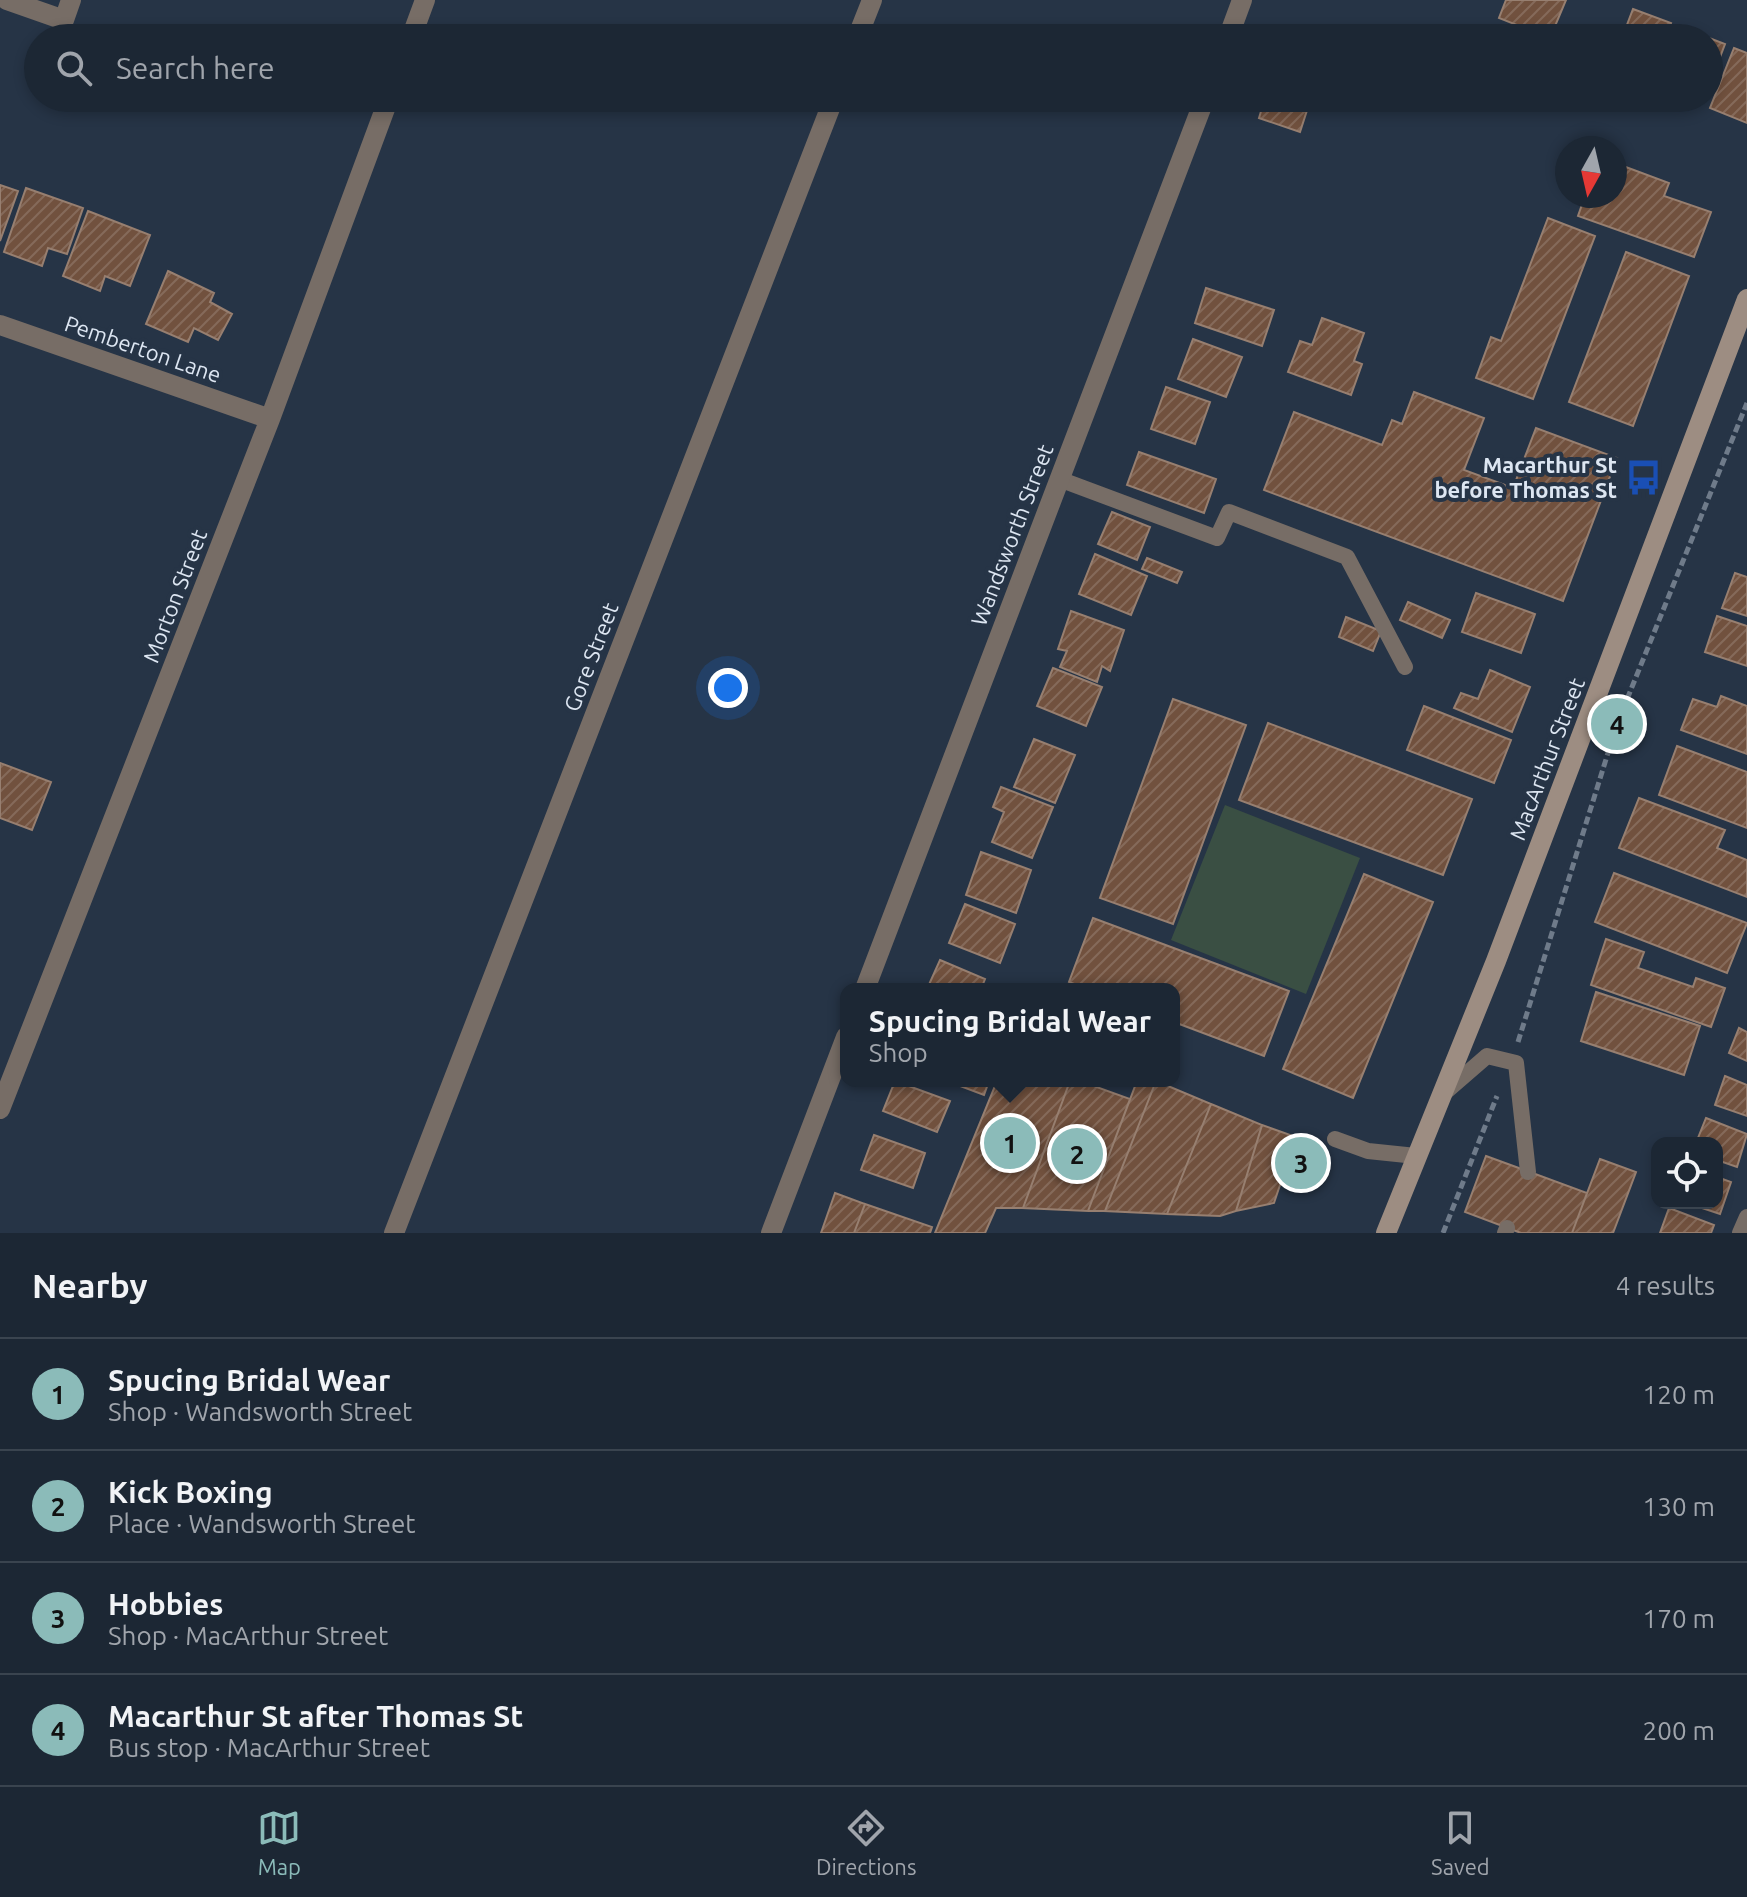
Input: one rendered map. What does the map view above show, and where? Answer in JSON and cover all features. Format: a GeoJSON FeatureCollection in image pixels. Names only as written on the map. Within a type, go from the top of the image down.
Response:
{"type":"FeatureCollection","features":[{"type":"Feature","properties":{"kind":"main road","name":"MacArthur Street"},"geometry":{"type":"LineString","coordinates":[[1386,1233],[1438,1098],[1496,961],[1747,299]]}},
{"type":"Feature","properties":{"kind":"street"},"geometry":{"type":"LineString","coordinates":[[7,0],[64,20],[71,0]]}},
{"type":"Feature","properties":{"kind":"street"},"geometry":{"type":"LineString","coordinates":[[416,24],[425,0]]}},
{"type":"Feature","properties":{"kind":"street"},"geometry":{"type":"LineString","coordinates":[[863,24],[872,0]]}},
{"type":"Feature","properties":{"kind":"street"},"geometry":{"type":"LineString","coordinates":[[1233,24],[1242,0]]}},
{"type":"Feature","properties":{"kind":"street","name":"Morton Street"},"geometry":{"type":"LineString","coordinates":[[0,1109],[270,419],[384,112]]}},
{"type":"Feature","properties":{"kind":"street","name":"Gore Street"},"geometry":{"type":"LineString","coordinates":[[394,1233],[829,112]]}},
{"type":"Feature","properties":{"kind":"street","name":"Wandsworth Street"},"geometry":{"type":"LineString","coordinates":[[867,983],[1200,112]]}},
{"type":"Feature","properties":{"kind":"street","name":"Pemberton Lane"},"geometry":{"type":"LineString","coordinates":[[0,325],[270,419]]}},
{"type":"Feature","properties":{"kind":"street"},"geometry":{"type":"LineString","coordinates":[[771,1233],[840,1053]]}},
{"type":"Feature","properties":{"kind":"lane"},"geometry":{"type":"LineString","coordinates":[[1059,479],[1217,538],[1229,512],[1347,557],[1405,667]]}},
{"type":"Feature","properties":{"kind":"lane"},"geometry":{"type":"LineString","coordinates":[[1438,1098],[1487,1056],[1516,1063],[1528,1172]]}},
{"type":"Feature","properties":{"kind":"lane"},"geometry":{"type":"LineString","coordinates":[[1335,1139],[1368,1151],[1416,1156]]}},
{"type":"Feature","properties":{"kind":"lane"},"geometry":{"type":"LineString","coordinates":[[1740,1233],[1747,1217]]}},
{"type":"Feature","properties":{"kind":"path"},"geometry":{"type":"LineString","coordinates":[[1443,1233],[1510,1062],[1617,724],[1747,403]]}},
{"type":"Feature","properties":{"kind":"green space"},"geometry":{"type":"Polygon","coordinates":[[[1225,805],[1360,858],[1306,994],[1171,940],[1225,805]]]}},
{"type":"Feature","properties":{"kind":"building"},"geometry":{"type":"Polygon","coordinates":[[[1506,0],[1566,0],[1556,24],[1514,24],[1499,18],[1506,0]]]}},
{"type":"Feature","properties":{"kind":"building"},"geometry":{"type":"Polygon","coordinates":[[[1633,9],[1671,23],[1671,24],[1627,24],[1633,9]]]}},
{"type":"Feature","properties":{"kind":"building"},"geometry":{"type":"Polygon","coordinates":[[[1734,48],[1747,53],[1747,123],[1720,112],[1723,112],[1723,76],[1734,48]]]}},
{"type":"Feature","properties":{"kind":"building"},"geometry":{"type":"Polygon","coordinates":[[[1261,112],[1306,112],[1300,132],[1259,118],[1261,112]]]}},
{"type":"Feature","properties":{"kind":"building"},"geometry":{"type":"Polygon","coordinates":[[[1627,167],[1669,183],[1664,196],[1711,212],[1694,257],[1578,216],[1581,208],[1627,208],[1627,167]]]}},
{"type":"Feature","properties":{"kind":"building"},"geometry":{"type":"Polygon","coordinates":[[[0,185],[18,191],[0,241],[0,185]]]}},
{"type":"Feature","properties":{"kind":"building"},"geometry":{"type":"Polygon","coordinates":[[[26,188],[83,208],[67,254],[48,248],[42,266],[4,252],[26,188]]]}},
{"type":"Feature","properties":{"kind":"building"},"geometry":{"type":"Polygon","coordinates":[[[88,211],[150,235],[130,286],[105,276],[100,291],[63,276],[88,211]]]}},
{"type":"Feature","properties":{"kind":"building"},"geometry":{"type":"Polygon","coordinates":[[[1548,218],[1595,236],[1533,399],[1476,378],[1491,337],[1501,341],[1548,218]]]}},
{"type":"Feature","properties":{"kind":"building"},"geometry":{"type":"Polygon","coordinates":[[[1626,252],[1689,276],[1633,426],[1569,402],[1626,252]]]}},
{"type":"Feature","properties":{"kind":"building"},"geometry":{"type":"Polygon","coordinates":[[[168,271],[214,293],[210,302],[232,314],[218,340],[194,328],[188,342],[146,324],[168,271]]]}},
{"type":"Feature","properties":{"kind":"building"},"geometry":{"type":"Polygon","coordinates":[[[1206,288],[1274,310],[1262,346],[1195,323],[1206,288]]]}},
{"type":"Feature","properties":{"kind":"building"},"geometry":{"type":"Polygon","coordinates":[[[1322,318],[1364,333],[1354,361],[1362,364],[1351,395],[1288,372],[1300,341],[1312,345],[1322,318]]]}},
{"type":"Feature","properties":{"kind":"building"},"geometry":{"type":"Polygon","coordinates":[[[1193,339],[1242,357],[1226,397],[1178,379],[1193,339]]]}},
{"type":"Feature","properties":{"kind":"building"},"geometry":{"type":"Polygon","coordinates":[[[1166,387],[1210,402],[1195,444],[1151,429],[1166,387]]]}},
{"type":"Feature","properties":{"kind":"building"},"geometry":{"type":"Polygon","coordinates":[[[1414,392],[1484,418],[1464,470],[1513,488],[1536,428],[1617,458],[1563,601],[1264,490],[1294,412],[1382,445],[1392,420],[1402,424],[1414,392]]]}},
{"type":"Feature","properties":{"kind":"building"},"geometry":{"type":"Polygon","coordinates":[[[1139,452],[1216,479],[1204,513],[1127,485],[1139,452]]]}},
{"type":"Feature","properties":{"kind":"building"},"geometry":{"type":"Polygon","coordinates":[[[1112,512],[1150,527],[1137,560],[1098,544],[1112,512]]]}},
{"type":"Feature","properties":{"kind":"building"},"geometry":{"type":"Polygon","coordinates":[[[1095,554],[1147,576],[1131,615],[1079,594],[1095,554]]]}},
{"type":"Feature","properties":{"kind":"building"},"geometry":{"type":"Polygon","coordinates":[[[1147,558],[1182,572],[1177,583],[1142,569],[1147,558]]]}},
{"type":"Feature","properties":{"kind":"building"},"geometry":{"type":"Polygon","coordinates":[[[1735,573],[1747,577],[1747,616],[1722,608],[1735,573]]]}},
{"type":"Feature","properties":{"kind":"building"},"geometry":{"type":"Polygon","coordinates":[[[1476,593],[1535,614],[1521,653],[1462,632],[1476,593]]]}},
{"type":"Feature","properties":{"kind":"building"},"geometry":{"type":"Polygon","coordinates":[[[1408,602],[1450,620],[1442,638],[1400,620],[1408,602]]]}},
{"type":"Feature","properties":{"kind":"building"},"geometry":{"type":"Polygon","coordinates":[[[1071,611],[1124,630],[1110,671],[1102,666],[1097,682],[1060,667],[1067,651],[1058,649],[1071,611]]]}},
{"type":"Feature","properties":{"kind":"building"},"geometry":{"type":"Polygon","coordinates":[[[1717,616],[1747,626],[1747,666],[1705,652],[1717,616]]]}},
{"type":"Feature","properties":{"kind":"building"},"geometry":{"type":"Polygon","coordinates":[[[1346,617],[1381,631],[1373,651],[1339,637],[1346,617]]]}},
{"type":"Feature","properties":{"kind":"building"},"geometry":{"type":"Polygon","coordinates":[[[1053,668],[1102,687],[1086,726],[1037,706],[1053,668]]]}},
{"type":"Feature","properties":{"kind":"building"},"geometry":{"type":"Polygon","coordinates":[[[1490,670],[1530,687],[1512,732],[1454,708],[1461,693],[1478,699],[1490,670]]]}},
{"type":"Feature","properties":{"kind":"building"},"geometry":{"type":"Polygon","coordinates":[[[1721,696],[1747,706],[1747,754],[1681,730],[1693,699],[1717,707],[1721,696]]]}},
{"type":"Feature","properties":{"kind":"building"},"geometry":{"type":"Polygon","coordinates":[[[1173,699],[1246,725],[1173,924],[1100,898],[1173,699]]]}},
{"type":"Feature","properties":{"kind":"building"},"geometry":{"type":"Polygon","coordinates":[[[1424,706],[1511,740],[1494,783],[1407,750],[1424,706]]]}},
{"type":"Feature","properties":{"kind":"building"},"geometry":{"type":"Polygon","coordinates":[[[1268,723],[1472,799],[1443,875],[1239,800],[1268,723]]]}},
{"type":"Feature","properties":{"kind":"building"},"geometry":{"type":"Polygon","coordinates":[[[1034,739],[1075,755],[1055,803],[1014,787],[1034,739]]]}},
{"type":"Feature","properties":{"kind":"building"},"geometry":{"type":"Polygon","coordinates":[[[1677,746],[1747,772],[1747,828],[1659,795],[1677,746]]]}},
{"type":"Feature","properties":{"kind":"building"},"geometry":{"type":"Polygon","coordinates":[[[0,763],[51,782],[32,830],[0,818],[0,763]]]}},
{"type":"Feature","properties":{"kind":"building"},"geometry":{"type":"Polygon","coordinates":[[[1001,787],[1053,807],[1032,858],[992,842],[1004,812],[993,807],[1001,787]]]}},
{"type":"Feature","properties":{"kind":"building"},"geometry":{"type":"Polygon","coordinates":[[[1639,798],[1725,830],[1717,848],[1747,860],[1747,897],[1619,848],[1639,798]]]}},
{"type":"Feature","properties":{"kind":"building"},"geometry":{"type":"Polygon","coordinates":[[[981,852],[1031,870],[1016,913],[966,895],[981,852]]]}},
{"type":"Feature","properties":{"kind":"building"},"geometry":{"type":"Polygon","coordinates":[[[1614,873],[1747,923],[1727,973],[1595,922],[1614,873]]]}},
{"type":"Feature","properties":{"kind":"building"},"geometry":{"type":"Polygon","coordinates":[[[1364,874],[1433,902],[1353,1098],[1283,1069],[1364,874]]]}},
{"type":"Feature","properties":{"kind":"building"},"geometry":{"type":"Polygon","coordinates":[[[965,904],[1015,924],[1000,963],[949,943],[965,904]]]}},
{"type":"Feature","properties":{"kind":"building"},"geometry":{"type":"Polygon","coordinates":[[[1093,918],[1289,991],[1264,1056],[1180,1024],[1180,983],[1069,982],[1093,918]]]}},
{"type":"Feature","properties":{"kind":"building"},"geometry":{"type":"Polygon","coordinates":[[[1606,939],[1644,952],[1638,968],[1693,987],[1696,978],[1725,988],[1711,1027],[1591,985],[1606,939]]]}},
{"type":"Feature","properties":{"kind":"building"},"geometry":{"type":"Polygon","coordinates":[[[940,960],[985,979],[983,983],[930,983],[940,960]]]}},
{"type":"Feature","properties":{"kind":"building"},"geometry":{"type":"Polygon","coordinates":[[[1596,992],[1700,1026],[1684,1075],[1581,1041],[1596,992]]]}},
{"type":"Feature","properties":{"kind":"building"},"geometry":{"type":"Polygon","coordinates":[[[1739,1028],[1747,1032],[1747,1061],[1729,1053],[1739,1028]]]}},
{"type":"Feature","properties":{"kind":"building"},"geometry":{"type":"Polygon","coordinates":[[[1725,1076],[1747,1085],[1747,1116],[1715,1105],[1725,1076]]]}},
{"type":"Feature","properties":{"kind":"building"},"geometry":{"type":"Polygon","coordinates":[[[893,1087],[912,1087],[950,1101],[937,1132],[883,1111],[893,1087]]]}},
{"type":"Feature","properties":{"kind":"building"},"geometry":{"type":"Polygon","coordinates":[[[963,1087],[987,1087],[984,1095],[963,1087]]]}},
{"type":"Feature","properties":{"kind":"building"},"geometry":{"type":"Polygon","coordinates":[[[995,1087],[1068,1087],[1023,1208],[996,1208],[985,1233],[935,1233],[995,1087]]]}},
{"type":"Feature","properties":{"kind":"building"},"geometry":{"type":"Polygon","coordinates":[[[1068,1087],[1097,1087],[1130,1099],[1088,1211],[1023,1208],[1068,1087]]]}},
{"type":"Feature","properties":{"kind":"building"},"geometry":{"type":"Polygon","coordinates":[[[1135,1087],[1154,1087],[1105,1211],[1088,1211],[1135,1087]]]}},
{"type":"Feature","properties":{"kind":"building"},"geometry":{"type":"Polygon","coordinates":[[[1154,1087],[1170,1087],[1211,1104],[1167,1214],[1105,1211],[1154,1087]]]}},
{"type":"Feature","properties":{"kind":"building"},"geometry":{"type":"Polygon","coordinates":[[[1211,1104],[1262,1125],[1236,1211],[1220,1216],[1167,1214],[1211,1104]]]}},
{"type":"Feature","properties":{"kind":"building"},"geometry":{"type":"Polygon","coordinates":[[[1706,1118],[1747,1134],[1737,1167],[1723,1162],[1723,1137],[1698,1137],[1706,1118]]]}},
{"type":"Feature","properties":{"kind":"building"},"geometry":{"type":"Polygon","coordinates":[[[1262,1125],[1296,1137],[1274,1203],[1236,1211],[1262,1125]]]}},
{"type":"Feature","properties":{"kind":"building"},"geometry":{"type":"Polygon","coordinates":[[[874,1135],[925,1153],[913,1188],[861,1170],[874,1135]]]}},
{"type":"Feature","properties":{"kind":"building"},"geometry":{"type":"Polygon","coordinates":[[[1296,1137],[1321,1148],[1308,1182],[1283,1179],[1296,1137]]]}},
{"type":"Feature","properties":{"kind":"building"},"geometry":{"type":"Polygon","coordinates":[[[1486,1156],[1587,1193],[1572,1233],[1521,1233],[1465,1212],[1486,1156]]]}},
{"type":"Feature","properties":{"kind":"building"},"geometry":{"type":"Polygon","coordinates":[[[1600,1159],[1636,1172],[1613,1233],[1572,1233],[1600,1159]]]}},
{"type":"Feature","properties":{"kind":"building"},"geometry":{"type":"Polygon","coordinates":[[[1723,1179],[1731,1182],[1723,1205],[1723,1179]]]}},
{"type":"Feature","properties":{"kind":"building"},"geometry":{"type":"Polygon","coordinates":[[[835,1193],[865,1204],[854,1233],[821,1233],[835,1193]]]}},
{"type":"Feature","properties":{"kind":"building"},"geometry":{"type":"Polygon","coordinates":[[[865,1204],[932,1227],[930,1233],[854,1233],[865,1204]]]}},
{"type":"Feature","properties":{"kind":"building"},"geometry":{"type":"Polygon","coordinates":[[[1669,1209],[1714,1225],[1711,1233],[1660,1233],[1669,1209]]]}},
{"type":"Feature","properties":{"kind":"building"},"geometry":{"type":"Polygon","coordinates":[[[1705,1209],[1722,1209],[1720,1214],[1705,1209]]]}},
{"type":"Feature","properties":{"kind":"place","name":"Macarthur St before Thomas St"},"geometry":{"type":"Point","coordinates":[1643,478]}},
{"type":"Feature","properties":{"kind":"place","name":"Macarthur St after Thomas St"},"geometry":{"type":"Point","coordinates":[1617,724]}},
{"type":"Feature","properties":{"kind":"place","name":"Spucing Bridal Wear"},"geometry":{"type":"Point","coordinates":[1010,1143]}},
{"type":"Feature","properties":{"kind":"place","name":"Kick Boxing"},"geometry":{"type":"Point","coordinates":[1077,1154]}},
{"type":"Feature","properties":{"kind":"place","name":"Hobbies"},"geometry":{"type":"Point","coordinates":[1301,1163]}}]}
